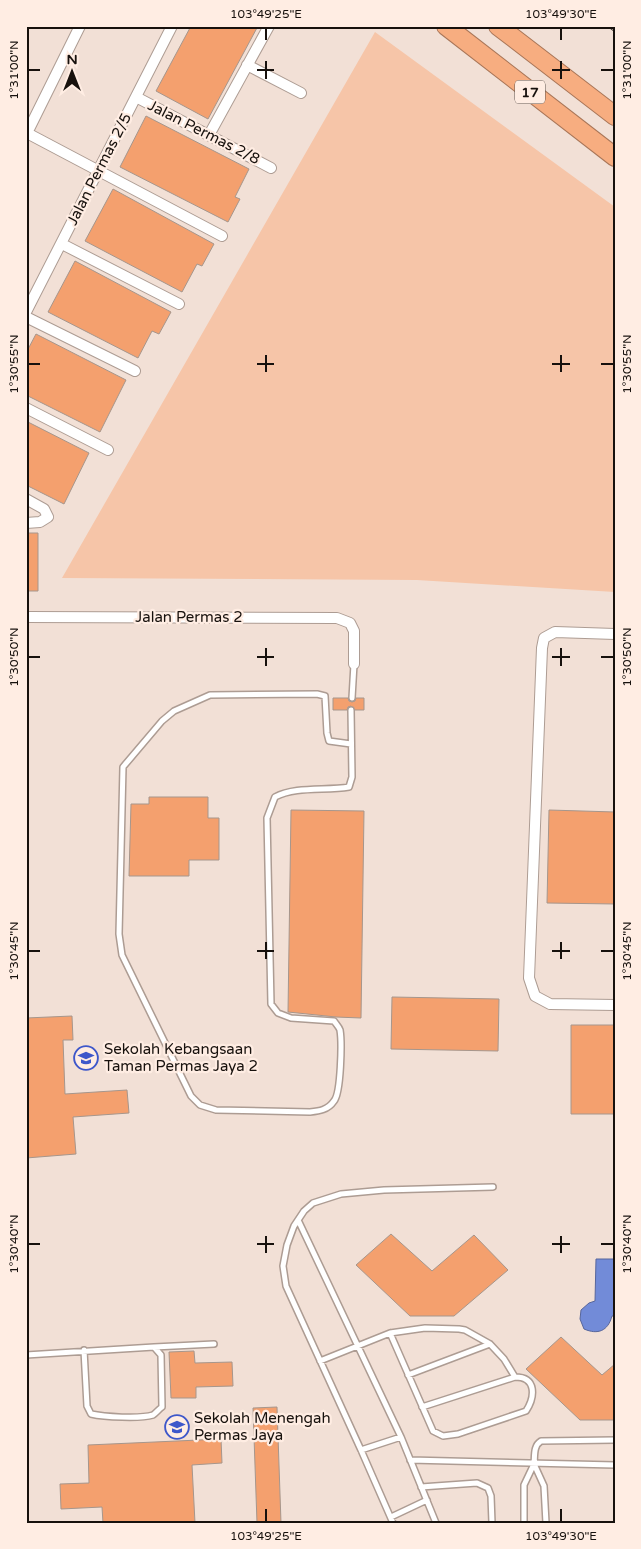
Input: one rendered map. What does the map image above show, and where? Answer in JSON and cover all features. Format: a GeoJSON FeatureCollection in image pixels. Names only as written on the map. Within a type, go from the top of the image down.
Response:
{"type":"FeatureCollection","features":[{"type":"Feature","properties":{"kind":"highway","name":"17"},"geometry":{"type":"LineString","coordinates":[[446,26],[615,157]]}},
{"type":"Feature","properties":{"kind":"highway","name":"17"},"geometry":{"type":"LineString","coordinates":[[498,26],[615,116]]}},
{"type":"Feature","properties":{"kind":"street"},"geometry":{"type":"LineString","coordinates":[[80,26],[27,134],[222,236]]}},
{"type":"Feature","properties":{"kind":"street","name":"Jalan Permas 2/5"},"geometry":{"type":"LineString","coordinates":[[26,312],[172,26]]}},
{"type":"Feature","properties":{"kind":"street"},"geometry":{"type":"LineString","coordinates":[[209,135],[269,26]]}},
{"type":"Feature","properties":{"kind":"street"},"geometry":{"type":"LineString","coordinates":[[247,65],[301,93]]}},
{"type":"Feature","properties":{"kind":"street","name":"Jalan Permas 2/8"},"geometry":{"type":"LineString","coordinates":[[136,97],[272,168]]}},
{"type":"Feature","properties":{"kind":"street"},"geometry":{"type":"LineString","coordinates":[[62,244],[179,304]]}},
{"type":"Feature","properties":{"kind":"street"},"geometry":{"type":"LineString","coordinates":[[26,317],[135,371]]}},
{"type":"Feature","properties":{"kind":"street"},"geometry":{"type":"LineString","coordinates":[[26,408],[108,450]]}},
{"type":"Feature","properties":{"kind":"street"},"geometry":{"type":"LineString","coordinates":[[26,499],[44,509],[48,517],[40,522],[26,522]]}},
{"type":"Feature","properties":{"kind":"street","name":"Jalan Permas 2"},"geometry":{"type":"LineString","coordinates":[[26,616],[337,618],[350,623],[354,631],[354,664]]}},
{"type":"Feature","properties":{"kind":"street"},"geometry":{"type":"LineString","coordinates":[[615,634],[555,632],[544,638],[542,648],[529,978],[535,996],[550,1004],[615,1005]]}},
{"type":"Feature","properties":{"kind":"lane"},"geometry":{"type":"LineString","coordinates":[[352,698],[354,664]]}},
{"type":"Feature","properties":{"kind":"lane"},"geometry":{"type":"LineString","coordinates":[[351,744],[329,741],[326,733],[326,696],[317,694],[210,695],[174,711],[162,721],[123,767],[118,934],[122,955],[191,1096],[200,1105],[216,1110],[310,1112],[324,1110],[338,1096],[340,1028],[334,1021],[291,1018],[278,1013],[271,1004],[267,818],[275,797],[284,792],[338,789],[349,786],[352,777],[352,710]]}},
{"type":"Feature","properties":{"kind":"lane"},"geometry":{"type":"LineString","coordinates":[[427,1500],[392,1520],[286,1286],[283,1266],[287,1245],[294,1226],[304,1211],[313,1203],[341,1194],[384,1190],[493,1187]]}},
{"type":"Feature","properties":{"kind":"lane"},"geometry":{"type":"LineString","coordinates":[[298,1220],[401,1437],[436,1523]]}},
{"type":"Feature","properties":{"kind":"lane"},"geometry":{"type":"LineString","coordinates":[[320,1361],[390,1333],[425,1328],[459,1329],[465,1330],[490,1344],[515,1377]]}},
{"type":"Feature","properties":{"kind":"lane"},"geometry":{"type":"LineString","coordinates":[[390,1333],[422,1407],[433,1431],[443,1436],[458,1434],[526,1411],[531,1403],[533,1393],[530,1382],[523,1377],[515,1377],[422,1407]]}},
{"type":"Feature","properties":{"kind":"lane"},"geometry":{"type":"LineString","coordinates":[[26,1354],[214,1344]]}},
{"type":"Feature","properties":{"kind":"lane"},"geometry":{"type":"LineString","coordinates":[[408,1375],[490,1344]]}},
{"type":"Feature","properties":{"kind":"lane"},"geometry":{"type":"LineString","coordinates":[[84,1350],[88,1406],[91,1414],[103,1417],[140,1416],[154,1414],[162,1407],[161,1355],[154,1347]]}},
{"type":"Feature","properties":{"kind":"lane"},"geometry":{"type":"LineString","coordinates":[[361,1450],[401,1437]]}},
{"type":"Feature","properties":{"kind":"lane"},"geometry":{"type":"LineString","coordinates":[[524,1523],[524,1485],[534,1464],[537,1443],[615,1440]]}},
{"type":"Feature","properties":{"kind":"lane"},"geometry":{"type":"LineString","coordinates":[[410,1460],[615,1465]]}},
{"type":"Feature","properties":{"kind":"lane"},"geometry":{"type":"LineString","coordinates":[[534,1464],[544,1486],[546,1523]]}},
{"type":"Feature","properties":{"kind":"lane"},"geometry":{"type":"LineString","coordinates":[[421,1487],[477,1483],[488,1488],[491,1496],[492,1523]]}},
{"type":"Feature","properties":{"kind":"shaded area"},"geometry":{"type":"Polygon","coordinates":[[[375,32],[615,207],[615,592],[417,580],[62,578],[375,32]]]}},
{"type":"Feature","properties":{"kind":"water"},"geometry":{"type":"Polygon","coordinates":[[[596,1259],[615,1259],[615,1316],[612,1316],[605,1328],[594,1332],[584,1329],[580,1319],[581,1310],[589,1303],[595,1301],[596,1259]]]}},
{"type":"Feature","properties":{"kind":"building"},"geometry":{"type":"Polygon","coordinates":[[[191,26],[258,26],[208,119],[156,91],[191,26]]]}},
{"type":"Feature","properties":{"kind":"building"},"geometry":{"type":"Polygon","coordinates":[[[146,116],[249,169],[235,197],[240,199],[228,222],[120,167],[146,116]]]}},
{"type":"Feature","properties":{"kind":"building"},"geometry":{"type":"Polygon","coordinates":[[[113,189],[214,244],[202,266],[197,264],[182,292],[85,241],[113,189]]]}},
{"type":"Feature","properties":{"kind":"building"},"geometry":{"type":"Polygon","coordinates":[[[75,261],[171,312],[159,334],[152,331],[138,358],[48,312],[75,261]]]}},
{"type":"Feature","properties":{"kind":"building"},"geometry":{"type":"Polygon","coordinates":[[[36,334],[126,380],[100,432],[26,395],[26,353],[36,334]]]}},
{"type":"Feature","properties":{"kind":"building"},"geometry":{"type":"Polygon","coordinates":[[[26,421],[89,453],[64,504],[26,485],[26,421]]]}},
{"type":"Feature","properties":{"kind":"building"},"geometry":{"type":"Polygon","coordinates":[[[26,533],[38,533],[38,591],[26,591],[26,533]]]}},
{"type":"Feature","properties":{"kind":"building"},"geometry":{"type":"Polygon","coordinates":[[[333,698],[348,698],[352,702],[356,698],[364,698],[364,710],[355,710],[351,706],[347,710],[333,710],[333,698]]]}},
{"type":"Feature","properties":{"kind":"building"},"geometry":{"type":"Polygon","coordinates":[[[149,797],[208,797],[208,818],[219,818],[219,860],[189,860],[189,876],[129,876],[131,804],[149,804],[149,797]]]}},
{"type":"Feature","properties":{"kind":"building"},"geometry":{"type":"Polygon","coordinates":[[[291,810],[364,811],[361,1018],[288,1012],[291,810]]]}},
{"type":"Feature","properties":{"kind":"building"},"geometry":{"type":"Polygon","coordinates":[[[549,810],[615,812],[615,904],[547,903],[549,810]]]}},
{"type":"Feature","properties":{"kind":"building"},"geometry":{"type":"Polygon","coordinates":[[[392,997],[499,999],[498,1051],[391,1049],[392,997]]]}},
{"type":"Feature","properties":{"kind":"building"},"geometry":{"type":"Polygon","coordinates":[[[72,1016],[73,1040],[63,1040],[65,1094],[127,1090],[129,1113],[73,1117],[76,1154],[26,1158],[26,1018],[72,1016]]]}},
{"type":"Feature","properties":{"kind":"building"},"geometry":{"type":"Polygon","coordinates":[[[571,1025],[615,1025],[615,1114],[571,1114],[571,1025]]]}},
{"type":"Feature","properties":{"kind":"building"},"geometry":{"type":"Polygon","coordinates":[[[391,1234],[432,1271],[474,1235],[508,1270],[454,1316],[410,1316],[356,1265],[391,1234]]]}},
{"type":"Feature","properties":{"kind":"building"},"geometry":{"type":"Polygon","coordinates":[[[561,1337],[602,1375],[615,1364],[615,1420],[580,1420],[526,1369],[561,1337]]]}},
{"type":"Feature","properties":{"kind":"building"},"geometry":{"type":"Polygon","coordinates":[[[194,1351],[195,1363],[232,1362],[233,1386],[196,1387],[196,1398],[171,1398],[169,1352],[194,1351]]]}},
{"type":"Feature","properties":{"kind":"building"},"geometry":{"type":"Polygon","coordinates":[[[277,1407],[281,1523],[257,1523],[253,1408],[277,1407]]]}},
{"type":"Feature","properties":{"kind":"building"},"geometry":{"type":"Polygon","coordinates":[[[221,1439],[222,1463],[192,1465],[195,1523],[103,1523],[102,1507],[61,1509],[60,1484],[89,1483],[88,1445],[221,1439]]]}},
{"type":"Feature","properties":{"kind":"railway"},"geometry":{"type":"LineString","coordinates":[[611,26],[615,29]]}},
{"type":"Feature","properties":{"kind":"place","name":"Sekolah Kebangsaan Taman Permas Jaya 2"},"geometry":{"type":"Point","coordinates":[86,1058]}},
{"type":"Feature","properties":{"kind":"place","name":"Sekolah Menengah Permas Jaya"},"geometry":{"type":"Point","coordinates":[177,1427]}}]}
